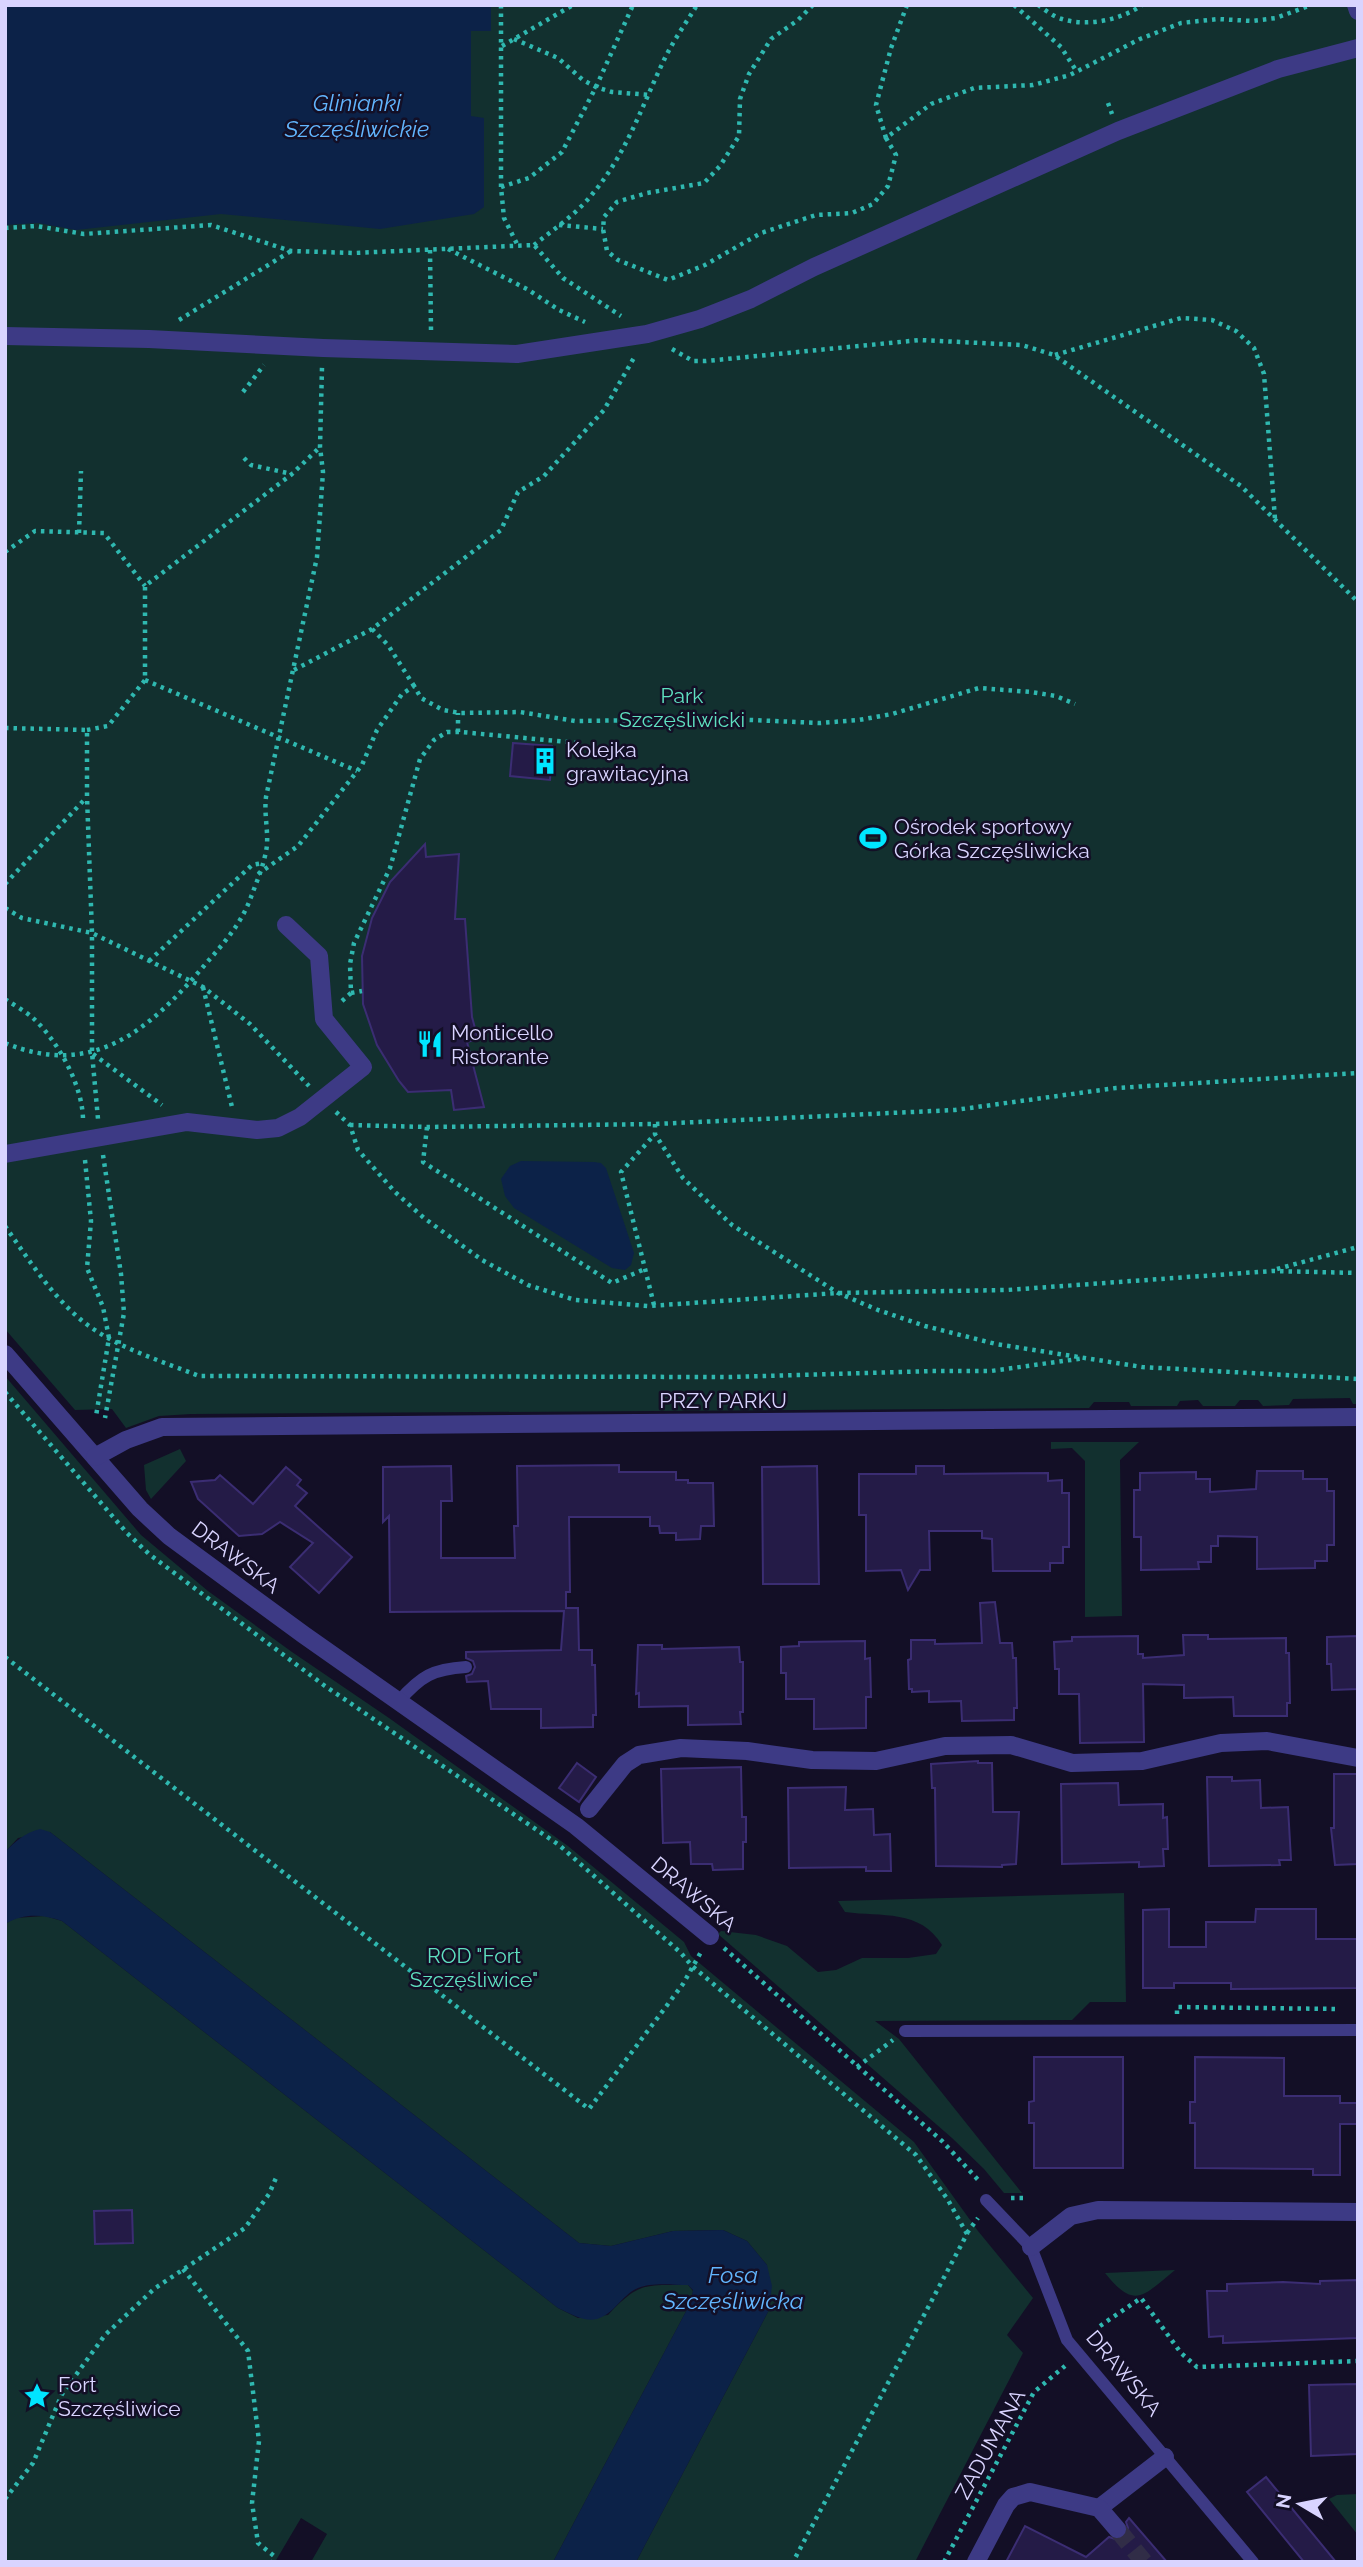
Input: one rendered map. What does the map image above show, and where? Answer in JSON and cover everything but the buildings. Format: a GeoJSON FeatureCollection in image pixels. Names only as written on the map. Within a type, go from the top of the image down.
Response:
{"type":"FeatureCollection","features":[{"type":"Feature","properties":{"kind":"street"},"geometry":{"type":"LineString","coordinates":[[1356,5],[1358,11]]}},
{"type":"Feature","properties":{"kind":"street"},"geometry":{"type":"LineString","coordinates":[[5,336],[517,354],[648,334],[700,319],[751,299],[814,267],[1118,131],[1278,69],[1358,48]]}},
{"type":"Feature","properties":{"kind":"street"},"geometry":{"type":"LineString","coordinates":[[5,1154],[187,1122],[257,1130],[278,1128],[300,1117],[363,1067],[324,1018],[319,956],[286,926]]}},
{"type":"Feature","properties":{"kind":"street","name":"DRAWSKA"},"geometry":{"type":"LineString","coordinates":[[5,1354],[140,1509],[190,1552],[576,1825],[710,1936]]}},
{"type":"Feature","properties":{"kind":"street","name":"PRZY PARKU"},"geometry":{"type":"LineString","coordinates":[[95,1457],[125,1440],[162,1427],[1358,1417]]}},
{"type":"Feature","properties":{"kind":"street"},"geometry":{"type":"LineString","coordinates":[[589,1809],[625,1764],[639,1755],[681,1748],[747,1751],[812,1760],[876,1761],[945,1746],[1011,1745],[1072,1763],[1142,1761],[1221,1743],[1267,1741],[1358,1758]]}},
{"type":"Feature","properties":{"kind":"street"},"geometry":{"type":"LineString","coordinates":[[1031,2248],[1071,2216],[1098,2210],[1358,2212]]}},
{"type":"Feature","properties":{"kind":"street"},"geometry":{"type":"LineString","coordinates":[[1099,2508],[1165,2457]]}},
{"type":"Feature","properties":{"kind":"street"},"geometry":{"type":"LineString","coordinates":[[976,2562],[1006,2505],[1013,2497],[1030,2492],[1099,2508],[1117,2529]]}},
{"type":"Feature","properties":{"kind":"lane"},"geometry":{"type":"LineString","coordinates":[[399,1701],[414,1683],[434,1672],[466,1667]]}},
{"type":"Feature","properties":{"kind":"lane"},"geometry":{"type":"LineString","coordinates":[[576,1825],[589,1809]]}},
{"type":"Feature","properties":{"kind":"lane"},"geometry":{"type":"LineString","coordinates":[[905,2031],[1358,2030]]}},
{"type":"Feature","properties":{"kind":"lane","name":"DRAWSKA"},"geometry":{"type":"LineString","coordinates":[[986,2200],[1031,2248],[1067,2340],[1253,2562]]}},
{"type":"Feature","properties":{"kind":"path"},"geometry":{"type":"LineString","coordinates":[[501,5],[501,187],[504,218],[518,246]]}},
{"type":"Feature","properties":{"kind":"path"},"geometry":{"type":"LineString","coordinates":[[501,47],[573,5]]}},
{"type":"Feature","properties":{"kind":"path"},"geometry":{"type":"LineString","coordinates":[[501,187],[529,178],[562,152],[596,87],[633,5]]}},
{"type":"Feature","properties":{"kind":"path"},"geometry":{"type":"LineString","coordinates":[[5,228],[36,226],[84,234],[211,225],[291,251],[354,253],[534,245],[593,194],[615,163],[650,95],[665,58],[697,5]]}},
{"type":"Feature","properties":{"kind":"path"},"geometry":{"type":"LineString","coordinates":[[813,5],[798,20],[771,39],[749,74],[740,100],[739,136],[720,166],[704,183],[647,193],[617,202],[604,217],[607,251],[618,260],[668,279],[705,265],[761,233],[816,215],[852,213],[873,204],[888,186],[896,155],[886,138],[876,105],[891,48],[908,5]]}},
{"type":"Feature","properties":{"kind":"path"},"geometry":{"type":"LineString","coordinates":[[1014,5],[1061,47],[1077,72]]}},
{"type":"Feature","properties":{"kind":"path"},"geometry":{"type":"LineString","coordinates":[[1038,5],[1061,19],[1078,22],[1104,21],[1142,5]]}},
{"type":"Feature","properties":{"kind":"path"},"geometry":{"type":"LineString","coordinates":[[886,138],[931,104],[974,88],[1033,85],[1077,72],[1181,23],[1218,19],[1276,19],[1311,5]]}},
{"type":"Feature","properties":{"kind":"path"},"geometry":{"type":"LineString","coordinates":[[514,39],[558,58],[583,80],[596,87],[612,92],[650,95]]}},
{"type":"Feature","properties":{"kind":"path"},"geometry":{"type":"LineString","coordinates":[[559,225],[603,229]]}},
{"type":"Feature","properties":{"kind":"path"},"geometry":{"type":"LineString","coordinates":[[534,245],[563,278],[694,361],[920,340],[1021,345],[1054,355],[1241,486],[1358,602]]}},
{"type":"Feature","properties":{"kind":"path"},"geometry":{"type":"LineString","coordinates":[[447,249],[594,326],[608,340]]}},
{"type":"Feature","properties":{"kind":"path"},"geometry":{"type":"LineString","coordinates":[[430,250],[431,322]]}},
{"type":"Feature","properties":{"kind":"path"},"geometry":{"type":"LineString","coordinates":[[149,339],[291,251]]}},
{"type":"Feature","properties":{"kind":"path"},"geometry":{"type":"LineString","coordinates":[[1054,355],[1181,318],[1212,320],[1236,331],[1254,348],[1264,374],[1276,521]]}},
{"type":"Feature","properties":{"kind":"path"},"geometry":{"type":"LineString","coordinates":[[294,670],[372,629],[501,530],[518,492],[544,476],[604,410],[648,334]]}},
{"type":"Feature","properties":{"kind":"path"},"geometry":{"type":"LineString","coordinates":[[5,1043],[16,1048],[62,1056],[92,1053],[150,1023],[238,927],[251,897],[267,845],[264,812],[266,797],[317,557],[323,472],[320,447],[323,348]]}},
{"type":"Feature","properties":{"kind":"path"},"geometry":{"type":"LineString","coordinates":[[145,586],[292,474],[320,447]]}},
{"type":"Feature","properties":{"kind":"path"},"geometry":{"type":"LineString","coordinates":[[244,458],[251,465],[292,474]]}},
{"type":"Feature","properties":{"kind":"path"},"geometry":{"type":"LineString","coordinates":[[79,533],[81,471]]}},
{"type":"Feature","properties":{"kind":"path"},"geometry":{"type":"LineString","coordinates":[[5,552],[35,531],[104,533],[145,586],[145,680],[108,726],[87,730],[5,728]]}},
{"type":"Feature","properties":{"kind":"path"},"geometry":{"type":"LineString","coordinates":[[372,629],[388,645],[421,698],[443,710],[458,713],[520,712],[575,721],[729,719],[820,723],[892,714],[979,688],[1056,696],[1075,704]]}},
{"type":"Feature","properties":{"kind":"path"},"geometry":{"type":"LineString","coordinates":[[145,680],[357,771]]}},
{"type":"Feature","properties":{"kind":"path"},"geometry":{"type":"LineString","coordinates":[[258,874],[298,846],[357,771],[377,730],[402,694],[414,686]]}},
{"type":"Feature","properties":{"kind":"path"},"geometry":{"type":"LineString","coordinates":[[458,713],[458,732]]}},
{"type":"Feature","properties":{"kind":"path"},"geometry":{"type":"LineString","coordinates":[[87,730],[92,933],[90,1221],[87,1268],[103,1307],[109,1338],[96,1416]]}},
{"type":"Feature","properties":{"kind":"path"},"geometry":{"type":"LineString","coordinates":[[351,993],[350,964],[354,943],[390,868],[420,759],[434,740],[447,732],[458,732],[578,743]]}},
{"type":"Feature","properties":{"kind":"path"},"geometry":{"type":"LineString","coordinates":[[5,884],[87,797]]}},
{"type":"Feature","properties":{"kind":"path"},"geometry":{"type":"LineString","coordinates":[[149,961],[252,864],[263,863]]}},
{"type":"Feature","properties":{"kind":"path"},"geometry":{"type":"LineString","coordinates":[[5,908],[22,918],[92,933],[203,987],[250,1024],[321,1099],[350,1125],[358,1150],[395,1192],[424,1218],[482,1260],[528,1285],[575,1300],[654,1305],[838,1293],[1007,1290],[1272,1270],[1358,1273]]}},
{"type":"Feature","properties":{"kind":"path"},"geometry":{"type":"LineString","coordinates":[[203,987],[234,1115]]}},
{"type":"Feature","properties":{"kind":"path"},"geometry":{"type":"LineString","coordinates":[[324,1018],[351,993],[362,991]]}},
{"type":"Feature","properties":{"kind":"path"},"geometry":{"type":"LineString","coordinates":[[5,999],[33,1018],[69,1067],[91,1137],[121,1274],[124,1313],[105,1418]]}},
{"type":"Feature","properties":{"kind":"path"},"geometry":{"type":"LineString","coordinates":[[92,1053],[170,1111]]}},
{"type":"Feature","properties":{"kind":"path"},"geometry":{"type":"LineString","coordinates":[[350,1125],[427,1127],[655,1124],[956,1110],[1116,1088],[1358,1073]]}},
{"type":"Feature","properties":{"kind":"path"},"geometry":{"type":"LineString","coordinates":[[655,1124],[655,1133],[683,1178],[732,1225],[838,1293],[925,1326],[996,1344],[1142,1367],[1358,1379]]}},
{"type":"Feature","properties":{"kind":"path"},"geometry":{"type":"LineString","coordinates":[[427,1127],[423,1162],[612,1283],[645,1269]]}},
{"type":"Feature","properties":{"kind":"path"},"geometry":{"type":"LineString","coordinates":[[654,1305],[621,1172],[655,1133]]}},
{"type":"Feature","properties":{"kind":"path"},"geometry":{"type":"LineString","coordinates":[[5,1226],[45,1282],[85,1323],[109,1338],[199,1376],[730,1377],[991,1371],[1084,1358]]}},
{"type":"Feature","properties":{"kind":"path"},"geometry":{"type":"LineString","coordinates":[[1272,1270],[1358,1247]]}},
{"type":"Feature","properties":{"kind":"path"},"geometry":{"type":"LineString","coordinates":[[5,1392],[127,1533],[149,1554],[325,1686],[559,1845],[681,1953],[692,1966],[916,2155],[948,2200],[967,2234]]}},
{"type":"Feature","properties":{"kind":"path"},"geometry":{"type":"LineString","coordinates":[[5,1657],[589,2109],[683,1984],[696,1959]]}},
{"type":"Feature","properties":{"kind":"path","name":"DRAWSKA"},"geometry":{"type":"LineString","coordinates":[[710,1936],[942,2141],[983,2185],[986,2200]]}},
{"type":"Feature","properties":{"kind":"path"},"geometry":{"type":"LineString","coordinates":[[857,2067],[905,2031]]}},
{"type":"Feature","properties":{"kind":"path"},"geometry":{"type":"LineString","coordinates":[[5,2499],[33,2463],[62,2394],[105,2335],[154,2289],[245,2228],[269,2194],[276,2178]]}},
{"type":"Feature","properties":{"kind":"path"},"geometry":{"type":"LineString","coordinates":[[1003,2198],[1026,2198]]}},
{"type":"Feature","properties":{"kind":"path"},"geometry":{"type":"LineString","coordinates":[[793,2562],[973,2223]]}},
{"type":"Feature","properties":{"kind":"path"},"geometry":{"type":"LineString","coordinates":[[183,2269],[248,2351],[259,2441],[252,2502],[258,2543],[274,2556],[273,2562]]}},
{"type":"Feature","properties":{"kind":"path"},"geometry":{"type":"LineString","coordinates":[[1100,2326],[1141,2298],[1181,2353],[1197,2367],[1358,2361]]}},
{"type":"Feature","properties":{"kind":"path","name":"ZADUMANA"},"geometry":{"type":"LineString","coordinates":[[944,2562],[1034,2392],[1080,2355]]}},
{"type":"Feature","properties":{"kind":"green space","name":"Park Szczęśliwicki"},"geometry":{"type":"Polygon","coordinates":[[[5,5],[1358,5],[1358,1404],[1353,1404],[1350,1398],[1293,1399],[1289,1405],[1263,1406],[1258,1400],[1240,1400],[1235,1406],[1203,1406],[1198,1400],[1180,1401],[1177,1406],[1131,1406],[1129,1402],[1094,1402],[1089,1408],[191,1414],[159,1416],[126,1428],[112,1409],[75,1410],[5,1329],[5,5]]]}},
{"type":"Feature","properties":{"kind":"green space","name":"ROD \"Fort Szczęśliwice\""},"geometry":{"type":"Polygon","coordinates":[[[5,1376],[141,1535],[208,1591],[568,1846],[684,1942],[691,1956],[914,2142],[978,2231],[1033,2298],[1007,2335],[1023,2353],[915,2562],[636,2562],[769,2310],[767,2265],[747,2241],[723,2230],[673,2231],[611,2246],[579,2243],[50,1832],[18,1838],[5,1852],[5,1376]]]}},
{"type":"Feature","properties":{"kind":"green space"},"geometry":{"type":"Polygon","coordinates":[[[1051,1442],[1139,1442],[1120,1460],[1122,1616],[1085,1617],[1085,1461],[1072,1448],[1051,1449],[1051,1442]]]}},
{"type":"Feature","properties":{"kind":"green space"},"geometry":{"type":"Polygon","coordinates":[[[180,1449],[186,1461],[151,1499],[146,1490],[144,1465],[180,1449]]]}},
{"type":"Feature","properties":{"kind":"green space"},"geometry":{"type":"Polygon","coordinates":[[[1124,1893],[1126,2002],[1090,2002],[1072,2020],[875,2021],[899,2039],[1022,2193],[1004,2193],[952,2138],[718,1934],[721,1931],[756,1935],[787,1946],[818,1972],[836,1970],[862,1958],[908,1958],[936,1954],[942,1945],[923,1925],[899,1917],[845,1912],[838,1901],[1124,1893]]]}},
{"type":"Feature","properties":{"kind":"green space"},"geometry":{"type":"Polygon","coordinates":[[[45,1916],[62,1921],[558,2308],[578,2318],[608,2315],[627,2296],[643,2288],[688,2285],[693,2291],[691,2302],[553,2562],[311,2562],[327,2534],[301,2518],[275,2562],[5,2562],[5,1924],[15,1918],[45,1916]]]}},
{"type":"Feature","properties":{"kind":"green space"},"geometry":{"type":"Polygon","coordinates":[[[1175,2270],[1140,2295],[1124,2292],[1105,2273],[1175,2270]]]}},
{"type":"Feature","properties":{"kind":"green space"},"geometry":{"type":"Polygon","coordinates":[[[1358,2494],[1358,2535],[1329,2499],[1337,2495],[1358,2494]]]}},
{"type":"Feature","properties":{"kind":"water","name":"Glinianki Szczęśliwickie"},"geometry":{"type":"Polygon","coordinates":[[[5,5],[491,5],[491,31],[471,31],[471,116],[484,118],[484,207],[474,214],[380,229],[221,214],[76,230],[38,223],[5,225],[5,5]]]}},
{"type":"Feature","properties":{"kind":"water"},"geometry":{"type":"Polygon","coordinates":[[[521,1161],[601,1163],[606,1168],[634,1253],[631,1265],[625,1270],[612,1268],[514,1208],[505,1196],[501,1179],[510,1166],[521,1161]]]}},
{"type":"Feature","properties":{"kind":"water","name":"Fosa Szczęśliwicka"},"geometry":{"type":"Polygon","coordinates":[[[40,1829],[50,1832],[579,2243],[611,2246],[673,2231],[723,2230],[747,2241],[767,2265],[772,2286],[769,2310],[636,2562],[553,2562],[691,2302],[693,2290],[688,2285],[644,2286],[632,2291],[602,2317],[589,2320],[558,2308],[62,1921],[33,1916],[5,1924],[5,1852],[21,1838],[40,1829]]]}},
{"type":"Feature","properties":{"kind":"tunnel"},"geometry":{"type":"LineString","coordinates":[[1117,2529],[1144,2562]]}},
{"type":"Feature","properties":{"kind":"place","name":"Kolejka grawitacyjna"},"geometry":{"type":"Point","coordinates":[545,761]}},
{"type":"Feature","properties":{"kind":"place","name":"Ośrodek sportowy Górka Szczęśliwicka"},"geometry":{"type":"Point","coordinates":[873,838]}},
{"type":"Feature","properties":{"kind":"place","name":"Monticello Ristorante"},"geometry":{"type":"Point","coordinates":[430,1044]}},
{"type":"Feature","properties":{"kind":"place","name":"Fort Szczęśliwice"},"geometry":{"type":"Point","coordinates":[37,2396]}}]}
